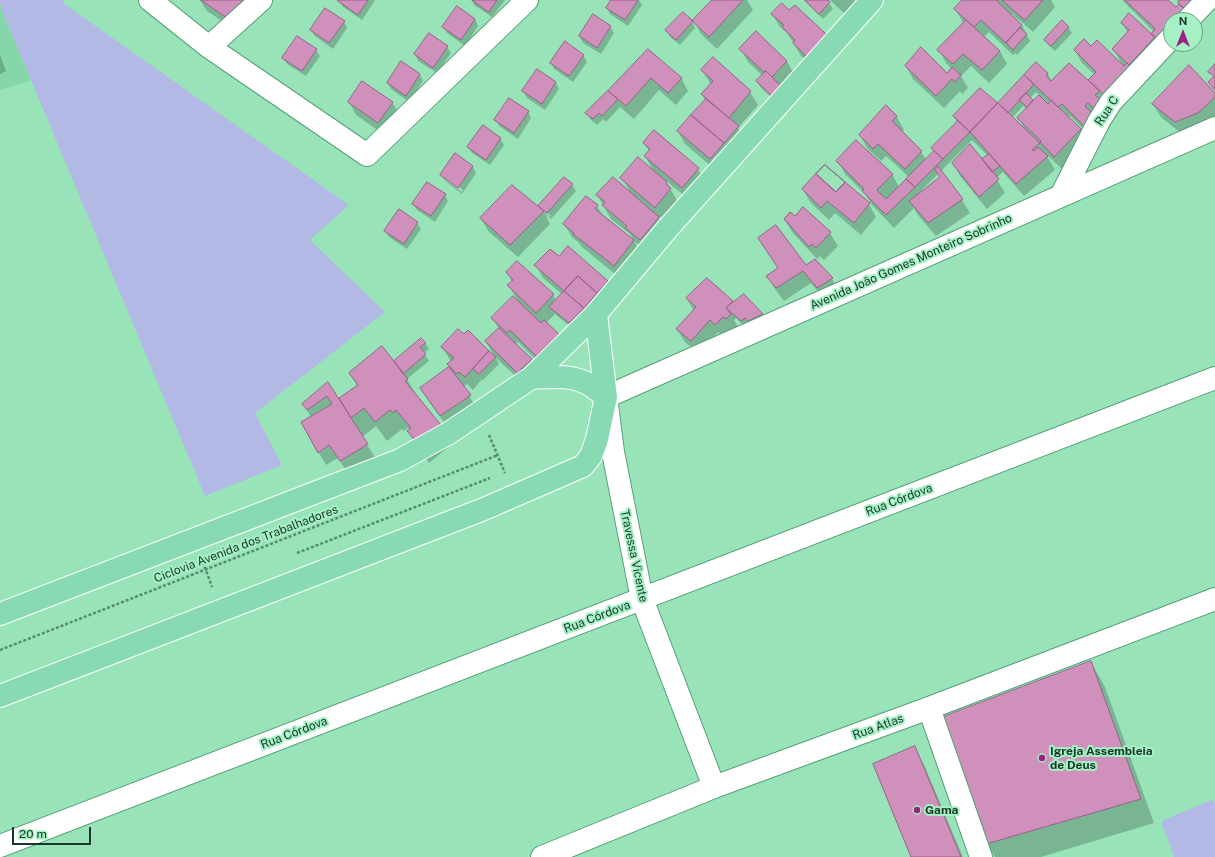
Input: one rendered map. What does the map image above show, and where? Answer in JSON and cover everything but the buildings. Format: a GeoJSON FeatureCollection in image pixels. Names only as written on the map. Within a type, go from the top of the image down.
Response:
{"type":"FeatureCollection","features":[{"type":"Feature","properties":{"kind":"main road"},"geometry":{"type":"LineString","coordinates":[[0,614],[400,460],[449,433],[531,378],[596,314],[668,228],[872,0]]}},
{"type":"Feature","properties":{"kind":"main road","name":"Travessa Vicente"},"geometry":{"type":"LineString","coordinates":[[596,314],[606,397]]}},
{"type":"Feature","properties":{"kind":"main road"},"geometry":{"type":"LineString","coordinates":[[0,696],[477,512],[583,466],[591,456],[597,439],[606,397],[590,385],[575,379],[555,376],[531,378]]}},
{"type":"Feature","properties":{"kind":"street"},"geometry":{"type":"LineString","coordinates":[[150,0],[209,47],[367,155],[527,0]]}},
{"type":"Feature","properties":{"kind":"street"},"geometry":{"type":"LineString","coordinates":[[209,47],[261,0]]}},
{"type":"Feature","properties":{"kind":"street"},"geometry":{"type":"LineString","coordinates":[[1196,12],[1207,0]]}},
{"type":"Feature","properties":{"kind":"street","name":"Rua C"},"geometry":{"type":"LineString","coordinates":[[1061,196],[1099,121],[1111,102],[1163,47]]}},
{"type":"Feature","properties":{"kind":"street","name":"Avenida João Gomes Monteiro Sobrinho"},"geometry":{"type":"LineString","coordinates":[[606,397],[1215,128]]}},
{"type":"Feature","properties":{"kind":"street","name":"Rua Córdova"},"geometry":{"type":"LineString","coordinates":[[0,846],[1215,378]]}},
{"type":"Feature","properties":{"kind":"street","name":"Travessa Vicente"},"geometry":{"type":"LineString","coordinates":[[606,397],[613,452],[642,599],[714,788]]}},
{"type":"Feature","properties":{"kind":"street","name":"Rua Atlas"},"geometry":{"type":"LineString","coordinates":[[542,857],[714,788],[1215,599]]}},
{"type":"Feature","properties":{"kind":"street"},"geometry":{"type":"LineString","coordinates":[[929,708],[981,857]]}},
{"type":"Feature","properties":{"kind":"path"},"geometry":{"type":"LineString","coordinates":[[480,412],[514,495]]}},
{"type":"Feature","properties":{"kind":"path","name":"Ciclovia Avenida dos Trabalhadores"},"geometry":{"type":"LineString","coordinates":[[0,650],[498,455]]}},
{"type":"Feature","properties":{"kind":"path"},"geometry":{"type":"LineString","coordinates":[[194,540],[221,610]]}},
{"type":"Feature","properties":{"kind":"shaded area"},"geometry":{"type":"Polygon","coordinates":[[[0,0],[64,0],[63,3],[349,205],[310,240],[385,312],[255,413],[282,465],[205,496],[5,18],[0,0]]]}},
{"type":"Feature","properties":{"kind":"shaded area"},"geometry":{"type":"Polygon","coordinates":[[[0,4],[31,80],[0,90],[0,4]]]}},
{"type":"Feature","properties":{"kind":"shaded area"},"geometry":{"type":"Polygon","coordinates":[[[1212,800],[1215,803],[1215,857],[1174,857],[1161,821],[1212,800]]]}},
{"type":"Feature","properties":{"kind":"place","name":"Igreja Assembleia de Deus"},"geometry":{"type":"Point","coordinates":[1042,758]}},
{"type":"Feature","properties":{"kind":"place","name":"Gama"},"geometry":{"type":"Point","coordinates":[917,810]}}]}
